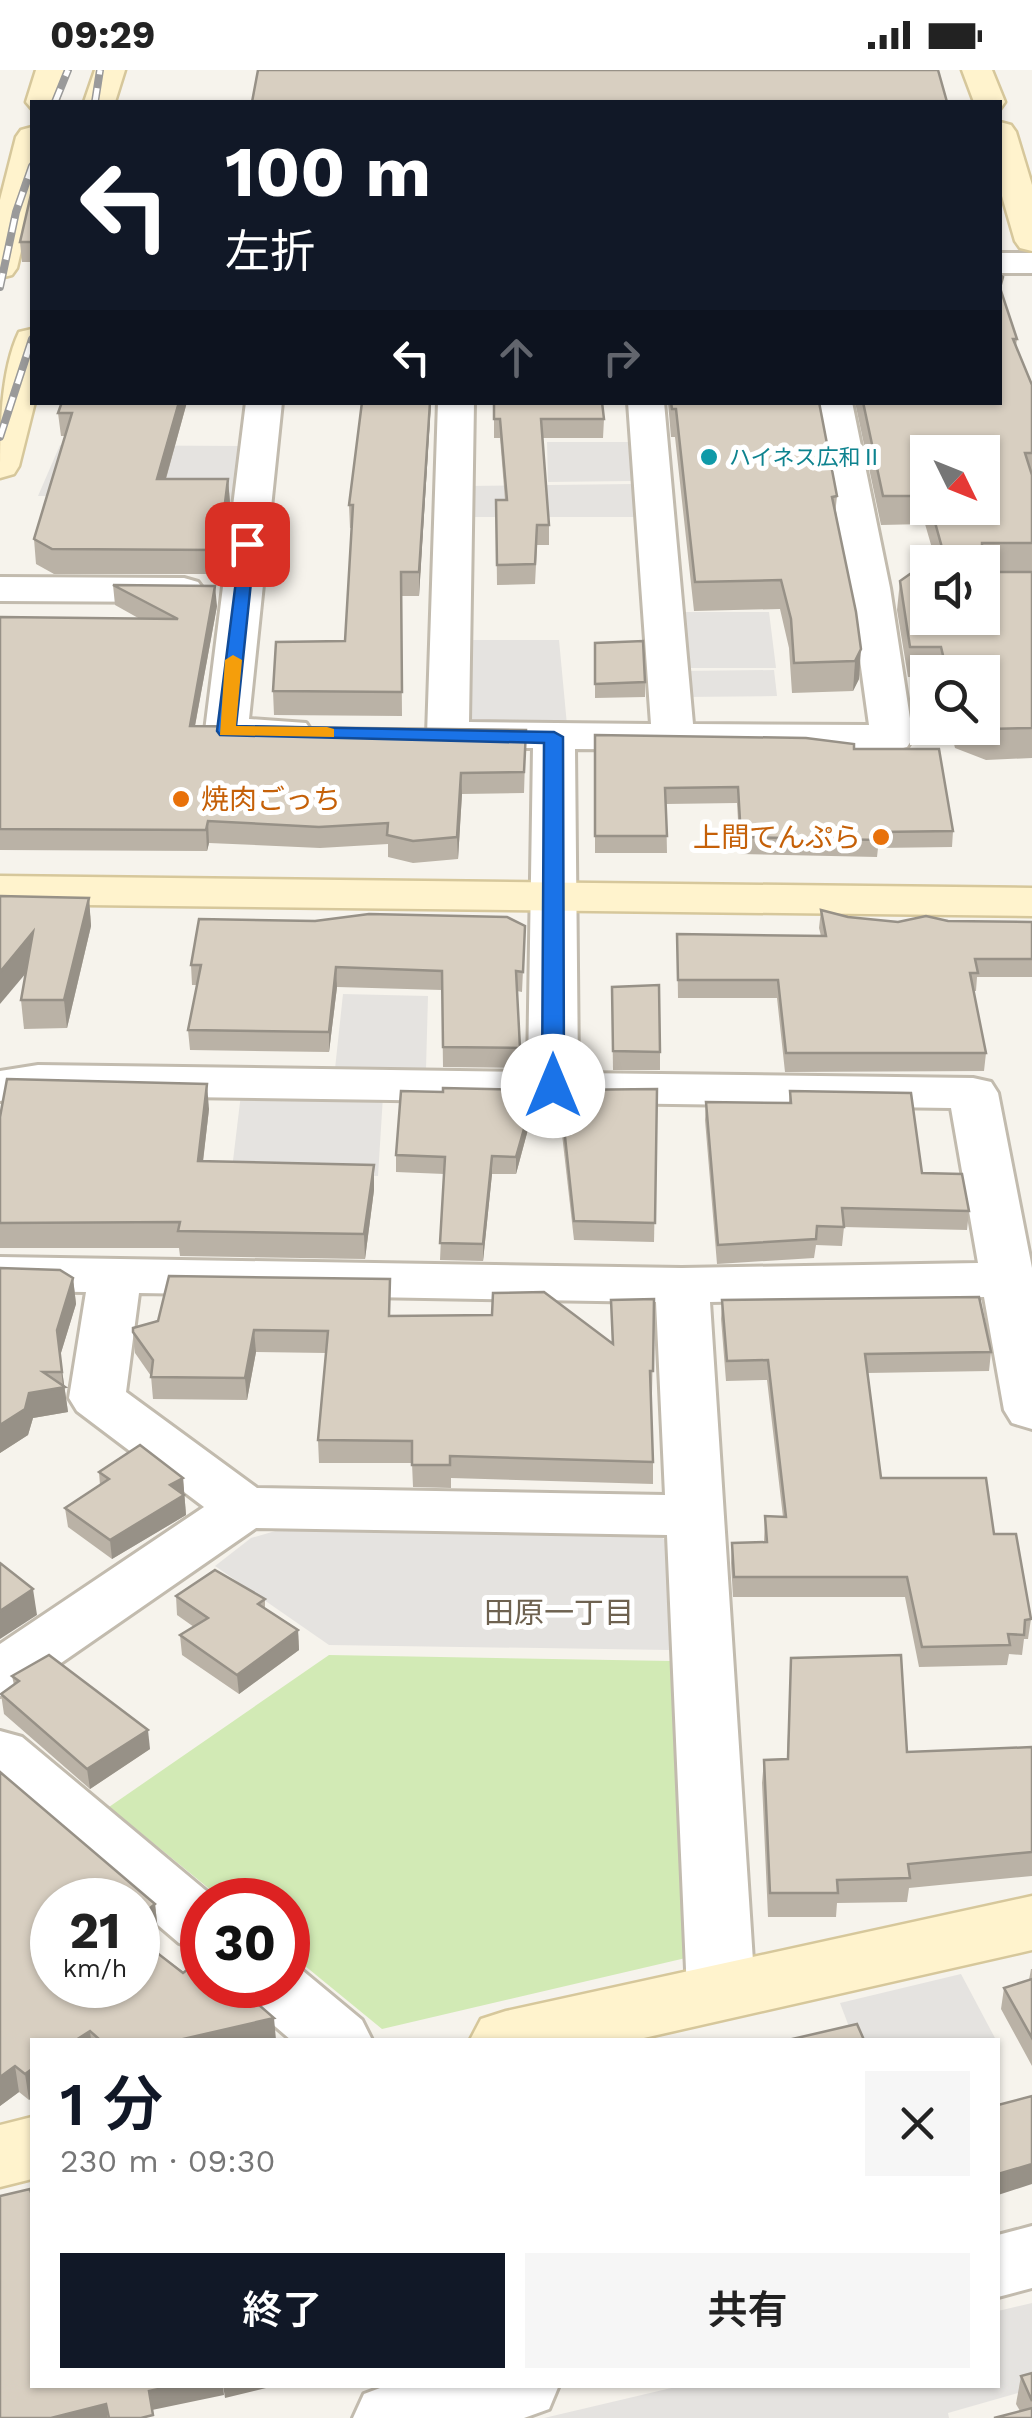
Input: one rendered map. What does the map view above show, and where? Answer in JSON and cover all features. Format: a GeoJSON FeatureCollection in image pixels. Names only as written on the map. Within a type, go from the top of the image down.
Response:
{"type":"FeatureCollection","features":[{"type":"Feature","properties":{"kind":"street"},"geometry":{"type":"LineString","coordinates":[[43,100],[52,70]]}},
{"type":"Feature","properties":{"kind":"street"},"geometry":{"type":"LineString","coordinates":[[101,100],[110,70]]}},
{"type":"Feature","properties":{"kind":"street"},"geometry":{"type":"LineString","coordinates":[[977,70],[988,100]]}},
{"type":"Feature","properties":{"kind":"street"},"geometry":{"type":"LineString","coordinates":[[0,268],[30,145]]}},
{"type":"Feature","properties":{"kind":"street"},"geometry":{"type":"LineString","coordinates":[[1002,145],[1006,172],[1032,241]]}},
{"type":"Feature","properties":{"kind":"street"},"geometry":{"type":"LineString","coordinates":[[1002,263],[1032,263]]}},
{"type":"Feature","properties":{"kind":"street"},"geometry":{"type":"LineString","coordinates":[[0,466],[30,348]]}},
{"type":"Feature","properties":{"kind":"street"},"geometry":{"type":"LineString","coordinates":[[264,405],[226,731],[337,733]]}},
{"type":"Feature","properties":{"kind":"street"},"geometry":{"type":"LineString","coordinates":[[456,405],[429,734],[892,738],[889,588],[835,405]]}},
{"type":"Feature","properties":{"kind":"street"},"geometry":{"type":"LineString","coordinates":[[646,405],[673,738]]}},
{"type":"Feature","properties":{"kind":"street"},"geometry":{"type":"LineString","coordinates":[[0,590],[241,590]]}},
{"type":"Feature","properties":{"kind":"street"},"geometry":{"type":"LineString","coordinates":[[553,1086],[554,737]]}},
{"type":"Feature","properties":{"kind":"street"},"geometry":{"type":"LineString","coordinates":[[0,890],[1032,902]]}},
{"type":"Feature","properties":{"kind":"street"},"geometry":{"type":"LineString","coordinates":[[0,1086],[38,1080],[973,1092],[1032,1410]]}},
{"type":"Feature","properties":{"kind":"street"},"geometry":{"type":"LineString","coordinates":[[0,1274],[682,1285],[1009,1280]]}},
{"type":"Feature","properties":{"kind":"street"},"geometry":{"type":"LineString","coordinates":[[115,1274],[97,1398],[244,1508]]}},
{"type":"Feature","properties":{"kind":"street"},"geometry":{"type":"LineString","coordinates":[[682,1285],[721,1992]]}},
{"type":"Feature","properties":{"kind":"street"},"geometry":{"type":"LineString","coordinates":[[0,1674],[244,1508],[694,1515]]}},
{"type":"Feature","properties":{"kind":"street"},"geometry":{"type":"LineString","coordinates":[[0,1754],[180,1906]]}},
{"type":"Feature","properties":{"kind":"street"},"geometry":{"type":"LineString","coordinates":[[515,2038],[1032,1923]]}},
{"type":"Feature","properties":{"kind":"street"},"geometry":{"type":"LineString","coordinates":[[300,2008],[336,2038]]}},
{"type":"Feature","properties":{"kind":"street"},"geometry":{"type":"LineString","coordinates":[[0,2156],[30,2148]]}},
{"type":"Feature","properties":{"kind":"street"},"geometry":{"type":"LineString","coordinates":[[1000,2266],[1032,2258]]}},
{"type":"Feature","properties":{"kind":"street"},"geometry":{"type":"LineString","coordinates":[[392,2418],[486,2389]]}},
{"type":"Feature","properties":{"kind":"green space"},"geometry":{"type":"Polygon","coordinates":[[[329,1655],[672,1661],[690,1957],[382,2029],[310,1970],[310,1878],[196,1878],[109,1807],[329,1655]]]}},
{"type":"Feature","properties":{"kind":"shaded area"},"geometry":{"type":"Polygon","coordinates":[[[547,442],[628,442],[632,481],[548,482],[547,442]]]}},
{"type":"Feature","properties":{"kind":"shaded area"},"geometry":{"type":"Polygon","coordinates":[[[60,445],[243,446],[232,503],[116,503],[117,496],[38,496],[60,445]]]}},
{"type":"Feature","properties":{"kind":"shaded area"},"geometry":{"type":"Polygon","coordinates":[[[633,484],[635,517],[469,517],[467,486],[633,484]]]}},
{"type":"Feature","properties":{"kind":"shaded area"},"geometry":{"type":"Polygon","coordinates":[[[677,612],[769,612],[776,668],[682,668],[677,612]]]}},
{"type":"Feature","properties":{"kind":"shaded area"},"geometry":{"type":"Polygon","coordinates":[[[464,640],[559,640],[567,725],[478,726],[464,717],[464,640]]]}},
{"type":"Feature","properties":{"kind":"shaded area"},"geometry":{"type":"Polygon","coordinates":[[[774,670],[777,696],[684,697],[680,671],[774,670]]]}},
{"type":"Feature","properties":{"kind":"shaded area"},"geometry":{"type":"Polygon","coordinates":[[[343,994],[428,996],[426,1069],[335,1069],[343,994]]]}},
{"type":"Feature","properties":{"kind":"shaded area"},"geometry":{"type":"Polygon","coordinates":[[[241,1094],[383,1096],[378,1176],[232,1169],[241,1094]]]}},
{"type":"Feature","properties":{"kind":"shaded area"},"geometry":{"type":"Polygon","coordinates":[[[282,1529],[650,1531],[671,1543],[670,1650],[329,1645],[215,1566],[251,1538],[282,1529]]]}},
{"type":"Feature","properties":{"kind":"shaded area"},"geometry":{"type":"Polygon","coordinates":[[[961,1974],[995,2038],[853,2038],[840,2003],[961,1974]]]}},
{"type":"Feature","properties":{"kind":"shaded area"},"geometry":{"type":"Polygon","coordinates":[[[1032,2303],[1032,2389],[948,2413],[949,2418],[544,2418],[671,2388],[1000,2388],[1000,2311],[1032,2303]]]}},
{"type":"Feature","properties":{"kind":"building"},"geometry":{"type":"Polygon","coordinates":[[[258,70],[938,70],[946,100],[252,100],[258,70]]]}},
{"type":"Feature","properties":{"kind":"building"},"geometry":{"type":"Polygon","coordinates":[[[30,199],[30,242],[20,242],[30,199]]]}},
{"type":"Feature","properties":{"kind":"building"},"geometry":{"type":"Polygon","coordinates":[[[1002,294],[1017,339],[1013,339],[1032,385],[1032,453],[1025,453],[1032,475],[1032,543],[941,545],[936,525],[1000,525],[1000,435],[910,435],[910,496],[883,496],[864,405],[1002,405],[1002,294]]]}},
{"type":"Feature","properties":{"kind":"building"},"geometry":{"type":"Polygon","coordinates":[[[61,405],[178,405],[157,479],[228,479],[219,550],[52,549],[34,539],[72,413],[58,413],[61,405]]]}},
{"type":"Feature","properties":{"kind":"building"},"geometry":{"type":"Polygon","coordinates":[[[362,405],[430,405],[419,572],[401,572],[402,692],[273,691],[276,642],[345,641],[353,505],[349,505],[362,405]]]}},
{"type":"Feature","properties":{"kind":"building"},"geometry":{"type":"Polygon","coordinates":[[[494,405],[602,405],[604,419],[541,419],[549,525],[537,525],[535,564],[497,565],[496,500],[507,500],[500,419],[494,419],[494,405]]]}},
{"type":"Feature","properties":{"kind":"building"},"geometry":{"type":"Polygon","coordinates":[[[671,405],[820,405],[837,496],[832,497],[856,612],[861,649],[855,661],[794,663],[791,619],[781,580],[695,582],[676,409],[671,405]]]}},
{"type":"Feature","properties":{"kind":"building"},"geometry":{"type":"Polygon","coordinates":[[[1000,572],[1032,572],[1032,728],[1000,729],[1000,655],[943,655],[941,647],[910,647],[900,581],[910,574],[910,635],[1000,635],[1000,572]]]}},
{"type":"Feature","properties":{"kind":"building"},"geometry":{"type":"Polygon","coordinates":[[[113,585],[215,586],[190,726],[526,730],[524,772],[461,773],[457,837],[413,841],[387,835],[388,823],[319,827],[208,821],[206,830],[0,829],[0,617],[178,619],[113,585]]]}},
{"type":"Feature","properties":{"kind":"building"},"geometry":{"type":"Polygon","coordinates":[[[643,641],[645,682],[595,684],[595,643],[643,641]]]}},
{"type":"Feature","properties":{"kind":"building"},"geometry":{"type":"Polygon","coordinates":[[[595,735],[806,738],[854,744],[854,749],[939,749],[953,831],[879,832],[878,840],[741,837],[738,787],[665,788],[667,836],[595,836],[595,735]]]}},
{"type":"Feature","properties":{"kind":"building"},"geometry":{"type":"Polygon","coordinates":[[[0,896],[89,898],[64,1000],[21,1000],[33,932],[0,972],[0,896]]]}},
{"type":"Feature","properties":{"kind":"building"},"geometry":{"type":"Polygon","coordinates":[[[821,910],[898,922],[926,916],[948,921],[1032,922],[1032,959],[975,959],[978,973],[970,973],[986,1053],[786,1053],[778,980],[678,980],[677,934],[826,936],[821,910]]]}},
{"type":"Feature","properties":{"kind":"building"},"geometry":{"type":"Polygon","coordinates":[[[369,914],[507,917],[525,926],[523,972],[516,971],[520,1048],[443,1047],[442,971],[336,967],[329,1032],[188,1030],[201,965],[191,965],[199,919],[315,921],[369,914]]]}},
{"type":"Feature","properties":{"kind":"building"},"geometry":{"type":"Polygon","coordinates":[[[659,985],[660,1052],[613,1051],[612,987],[659,985]]]}},
{"type":"Feature","properties":{"kind":"building"},"geometry":{"type":"Polygon","coordinates":[[[7,1079],[207,1084],[198,1161],[374,1165],[364,1234],[178,1231],[180,1222],[0,1223],[0,1117],[7,1079]]]}},
{"type":"Feature","properties":{"kind":"building"},"geometry":{"type":"Polygon","coordinates":[[[443,1088],[535,1090],[516,1157],[492,1156],[483,1244],[440,1243],[445,1157],[396,1155],[401,1091],[443,1092],[443,1088]]]}},
{"type":"Feature","properties":{"kind":"building"},"geometry":{"type":"Polygon","coordinates":[[[657,1089],[655,1223],[574,1221],[560,1090],[657,1089]]]}},
{"type":"Feature","properties":{"kind":"building"},"geometry":{"type":"Polygon","coordinates":[[[790,1091],[911,1093],[922,1173],[962,1174],[969,1211],[842,1208],[844,1227],[817,1226],[816,1239],[718,1245],[706,1102],[791,1103],[790,1091]]]}},
{"type":"Feature","properties":{"kind":"building"},"geometry":{"type":"Polygon","coordinates":[[[0,1268],[60,1270],[73,1278],[57,1330],[62,1372],[43,1372],[65,1387],[29,1393],[25,1409],[0,1425],[0,1268]]]}},
{"type":"Feature","properties":{"kind":"building"},"geometry":{"type":"Polygon","coordinates":[[[169,1276],[390,1279],[389,1316],[492,1315],[493,1293],[544,1292],[613,1344],[611,1300],[654,1299],[650,1371],[653,1462],[450,1456],[450,1465],[412,1465],[412,1441],[318,1440],[328,1331],[254,1330],[245,1378],[151,1377],[153,1360],[133,1328],[158,1321],[169,1276]]]}},
{"type":"Feature","properties":{"kind":"building"},"geometry":{"type":"Polygon","coordinates":[[[979,1297],[991,1352],[865,1354],[881,1478],[986,1478],[994,1534],[1016,1534],[1031,1619],[1025,1620],[1024,1635],[1008,1634],[1010,1645],[922,1647],[907,1577],[734,1577],[732,1543],[767,1542],[765,1516],[786,1517],[768,1360],[727,1361],[722,1300],[979,1297]]]}},
{"type":"Feature","properties":{"kind":"building"},"geometry":{"type":"Polygon","coordinates":[[[140,1445],[183,1478],[170,1485],[184,1495],[110,1540],[65,1508],[109,1479],[99,1472],[140,1445]]]}},
{"type":"Feature","properties":{"kind":"building"},"geometry":{"type":"Polygon","coordinates":[[[0,1563],[33,1589],[0,1611],[0,1563]]]}},
{"type":"Feature","properties":{"kind":"building"},"geometry":{"type":"Polygon","coordinates":[[[215,1570],[265,1599],[258,1604],[298,1630],[237,1675],[180,1635],[208,1618],[176,1596],[215,1570]]]}},
{"type":"Feature","properties":{"kind":"building"},"geometry":{"type":"Polygon","coordinates":[[[49,1655],[148,1730],[87,1769],[1,1694],[19,1681],[12,1676],[49,1655]]]}},
{"type":"Feature","properties":{"kind":"building"},"geometry":{"type":"Polygon","coordinates":[[[901,1655],[907,1752],[1032,1747],[1032,1852],[908,1864],[910,1878],[837,1880],[838,1893],[770,1893],[764,1760],[788,1759],[791,1658],[901,1655]]]}},
{"type":"Feature","properties":{"kind":"building"},"geometry":{"type":"Polygon","coordinates":[[[0,1772],[124,1878],[30,1878],[30,2008],[160,2008],[160,1955],[180,1971],[180,2008],[262,2008],[274,2018],[188,2038],[98,2038],[90,2031],[79,2038],[30,2038],[30,2070],[25,2074],[15,2066],[0,2077],[0,1772]]]}},
{"type":"Feature","properties":{"kind":"building"},"geometry":{"type":"Polygon","coordinates":[[[1032,1979],[1032,2038],[1004,1988],[1032,1979]]]}},
{"type":"Feature","properties":{"kind":"building"},"geometry":{"type":"Polygon","coordinates":[[[857,2024],[863,2038],[797,2038],[857,2024]]]}},
{"type":"Feature","properties":{"kind":"building"},"geometry":{"type":"Polygon","coordinates":[[[1032,2096],[1032,2164],[1000,2173],[1000,2104],[1032,2096]]]}},
{"type":"Feature","properties":{"kind":"building"},"geometry":{"type":"Polygon","coordinates":[[[30,2189],[30,2388],[164,2388],[149,2391],[153,2415],[109,2418],[106,2404],[51,2418],[0,2418],[0,2196],[30,2189]]]}},
{"type":"Feature","properties":{"kind":"building"},"geometry":{"type":"Polygon","coordinates":[[[1032,2373],[1032,2401],[1021,2376],[1032,2373]]]}},
{"type":"Feature","properties":{"kind":"building"},"geometry":{"type":"Polygon","coordinates":[[[1032,2408],[1032,2418],[994,2418],[1032,2408]]]}},
{"type":"Feature","properties":{"kind":"railway"},"geometry":{"type":"LineString","coordinates":[[56,100],[68,70]]}},
{"type":"Feature","properties":{"kind":"railway"},"geometry":{"type":"LineString","coordinates":[[95,100],[100,70]]}},
{"type":"Feature","properties":{"kind":"railway"},"geometry":{"type":"LineString","coordinates":[[0,287],[16,212],[30,172]]}},
{"type":"Feature","properties":{"kind":"railway"},"geometry":{"type":"LineString","coordinates":[[0,437],[30,345]]}},
{"type":"Feature","properties":{"kind":"slow traffic"},"geometry":{"type":"LineString","coordinates":[[233,660],[226,731],[327,733]]}},
{"type":"Feature","properties":{"kind":"place","name":"ハイネス広和Ⅱ"},"geometry":{"type":"Point","coordinates":[709,457]}},
{"type":"Feature","properties":{"kind":"place","name":"焼肉ごっち"},"geometry":{"type":"Point","coordinates":[181,799]}},
{"type":"Feature","properties":{"kind":"place","name":"上間てんぷら"},"geometry":{"type":"Point","coordinates":[881,837]}},
{"type":"Feature","properties":{"kind":"district","name":"田原一丁目"},"geometry":{"type":"Point","coordinates":[559,1613]}},
{"type":"Feature","properties":{"kind":"route"},"geometry":{"type":"LineString","coordinates":[[247,544],[226,731],[554,737],[553,1086]]}}]}
